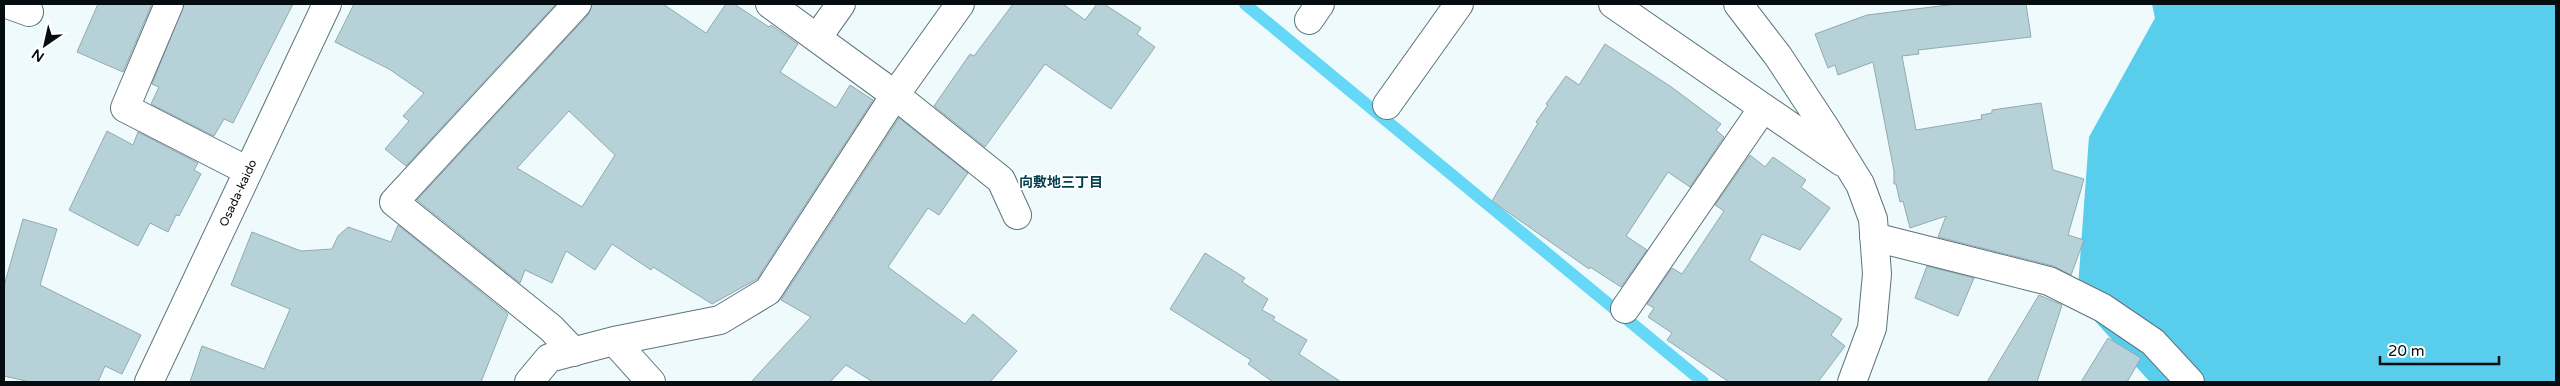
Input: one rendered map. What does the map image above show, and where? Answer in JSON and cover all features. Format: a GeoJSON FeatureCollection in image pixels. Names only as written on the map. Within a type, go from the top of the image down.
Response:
{"type":"FeatureCollection","features":[{"type":"Feature","properties":{"kind":"street"},"geometry":{"type":"LineString","coordinates":[[169,4],[125,108],[248,171]]}},
{"type":"Feature","properties":{"kind":"street","name":"Osada-kaido"},"geometry":{"type":"LineString","coordinates":[[149,382],[327,4]]}},
{"type":"Feature","properties":{"kind":"street"},"geometry":{"type":"LineString","coordinates":[[574,352],[550,328],[394,202],[577,4]]}},
{"type":"Feature","properties":{"kind":"street"},"geometry":{"type":"LineString","coordinates":[[770,4],[895,95],[1001,180],[1017,216]]}},
{"type":"Feature","properties":{"kind":"street"},"geometry":{"type":"LineString","coordinates":[[817,38],[841,4]]}},
{"type":"Feature","properties":{"kind":"street"},"geometry":{"type":"LineString","coordinates":[[529,382],[549,358],[614,341],[720,320],[768,291],[895,95],[960,4]]}},
{"type":"Feature","properties":{"kind":"street"},"geometry":{"type":"LineString","coordinates":[[1388,105],[1459,4]]}},
{"type":"Feature","properties":{"kind":"street"},"geometry":{"type":"LineString","coordinates":[[1613,4],[1850,168]]}},
{"type":"Feature","properties":{"kind":"street"},"geometry":{"type":"LineString","coordinates":[[1738,4],[1778,56],[1850,168],[1860,184],[1873,219],[1876,274],[1872,328],[1852,382]]}},
{"type":"Feature","properties":{"kind":"street"},"geometry":{"type":"LineString","coordinates":[[1625,309],[1762,108]]}},
{"type":"Feature","properties":{"kind":"street"},"geometry":{"type":"LineString","coordinates":[[1874,237],[2049,281],[2102,308],[2153,342],[2190,382]]}},
{"type":"Feature","properties":{"kind":"street"},"geometry":{"type":"LineString","coordinates":[[614,341],[651,382]]}},
{"type":"Feature","properties":{"kind":"shaded area"},"geometry":{"type":"Polygon","coordinates":[[[2152,4],[2556,4],[2556,382],[2150,382],[2077,301],[2089,137],[2155,18],[2152,4]]]}},
{"type":"Feature","properties":{"kind":"building"},"geometry":{"type":"Polygon","coordinates":[[[98,4],[152,4],[123,72],[77,52],[98,4]]]}},
{"type":"Feature","properties":{"kind":"building"},"geometry":{"type":"Polygon","coordinates":[[[184,4],[293,4],[233,123],[224,119],[214,136],[151,104],[159,87],[152,84],[184,4]]]}},
{"type":"Feature","properties":{"kind":"building"},"geometry":{"type":"Polygon","coordinates":[[[354,4],[556,4],[406,166],[385,149],[409,121],[403,116],[424,93],[389,69],[335,42],[354,4]]]}},
{"type":"Feature","properties":{"kind":"building"},"geometry":{"type":"Polygon","coordinates":[[[592,4],[663,4],[706,33],[726,4],[734,4],[769,27],[771,25],[798,44],[780,72],[836,108],[850,85],[873,100],[757,279],[712,304],[653,267],[651,270],[612,244],[595,270],[566,251],[552,283],[525,270],[520,283],[417,200],[588,15],[592,4]],[[569,111],[517,168],[582,207],[615,155],[569,111]]]}},
{"type":"Feature","properties":{"kind":"building"},"geometry":{"type":"Polygon","coordinates":[[[1013,4],[1063,4],[1085,20],[1097,4],[1104,4],[1141,28],[1137,34],[1155,47],[1111,109],[1045,64],[985,147],[934,106],[970,54],[974,56],[1013,4]]]}},
{"type":"Feature","properties":{"kind":"building"},"geometry":{"type":"Polygon","coordinates":[[[1956,4],[2026,4],[2031,37],[1918,50],[1919,54],[1902,56],[1916,130],[1982,119],[1981,115],[1992,113],[1992,110],[2041,103],[2053,170],[2084,179],[2068,235],[2084,240],[2071,275],[2053,266],[1938,237],[1946,216],[1910,228],[1903,201],[1900,202],[1896,184],[1894,184],[1894,171],[1873,62],[1838,75],[1835,65],[1828,68],[1815,34],[1867,15],[1956,4]]]}},
{"type":"Feature","properties":{"kind":"building"},"geometry":{"type":"Polygon","coordinates":[[[1605,44],[1670,86],[1721,124],[1716,130],[1724,137],[1690,187],[1668,172],[1626,236],[1647,250],[1621,287],[1590,267],[1589,269],[1492,201],[1538,123],[1536,122],[1548,105],[1546,104],[1566,76],[1579,85],[1605,44]]]}},
{"type":"Feature","properties":{"kind":"building"},"geometry":{"type":"Polygon","coordinates":[[[899,118],[968,173],[939,215],[928,208],[888,267],[965,324],[973,314],[1017,351],[990,382],[873,382],[846,365],[830,382],[751,382],[811,317],[781,300],[899,118]]]}},
{"type":"Feature","properties":{"kind":"building"},"geometry":{"type":"Polygon","coordinates":[[[107,131],[133,145],[138,132],[198,163],[194,170],[201,174],[179,216],[176,215],[168,232],[150,223],[138,246],[69,210],[107,131]]]}},
{"type":"Feature","properties":{"kind":"building"},"geometry":{"type":"Polygon","coordinates":[[[1750,155],[1765,167],[1773,157],[1806,180],[1801,187],[1830,208],[1800,250],[1762,234],[1749,260],[1842,319],[1831,335],[1845,346],[1818,382],[1729,382],[1667,340],[1672,333],[1648,317],[1654,308],[1647,304],[1672,268],[1682,274],[1724,211],[1715,205],[1750,155]]]}},
{"type":"Feature","properties":{"kind":"building"},"geometry":{"type":"Polygon","coordinates":[[[23,219],[57,229],[40,285],[141,335],[122,374],[105,366],[98,382],[30,382],[4,376],[4,286],[23,219]]]}},
{"type":"Feature","properties":{"kind":"building"},"geometry":{"type":"Polygon","coordinates":[[[398,225],[508,314],[481,382],[190,382],[202,346],[264,369],[290,309],[231,285],[252,232],[301,251],[332,249],[338,236],[348,227],[391,242],[398,225]]]}},
{"type":"Feature","properties":{"kind":"building"},"geometry":{"type":"Polygon","coordinates":[[[1205,253],[1245,278],[1242,282],[1268,299],[1262,310],[1275,317],[1273,320],[1307,340],[1299,354],[1341,382],[1273,382],[1248,364],[1251,360],[1170,309],[1205,253]]]}},
{"type":"Feature","properties":{"kind":"building"},"geometry":{"type":"Polygon","coordinates":[[[1927,266],[1974,278],[1958,316],[1915,298],[1927,266]]]}},
{"type":"Feature","properties":{"kind":"building"},"geometry":{"type":"Polygon","coordinates":[[[2039,295],[2062,305],[2037,382],[1987,382],[2039,295]]]}},
{"type":"Feature","properties":{"kind":"building"},"geometry":{"type":"Polygon","coordinates":[[[2108,338],[2141,358],[2127,382],[2081,382],[2108,338]]]}},
{"type":"Feature","properties":{"kind":"waterway"},"geometry":{"type":"LineString","coordinates":[[1245,4],[1703,382]]}},
{"type":"Feature","properties":{"kind":"district","name":"向敷地三丁目"},"geometry":{"type":"Point","coordinates":[1061,182]}}]}
